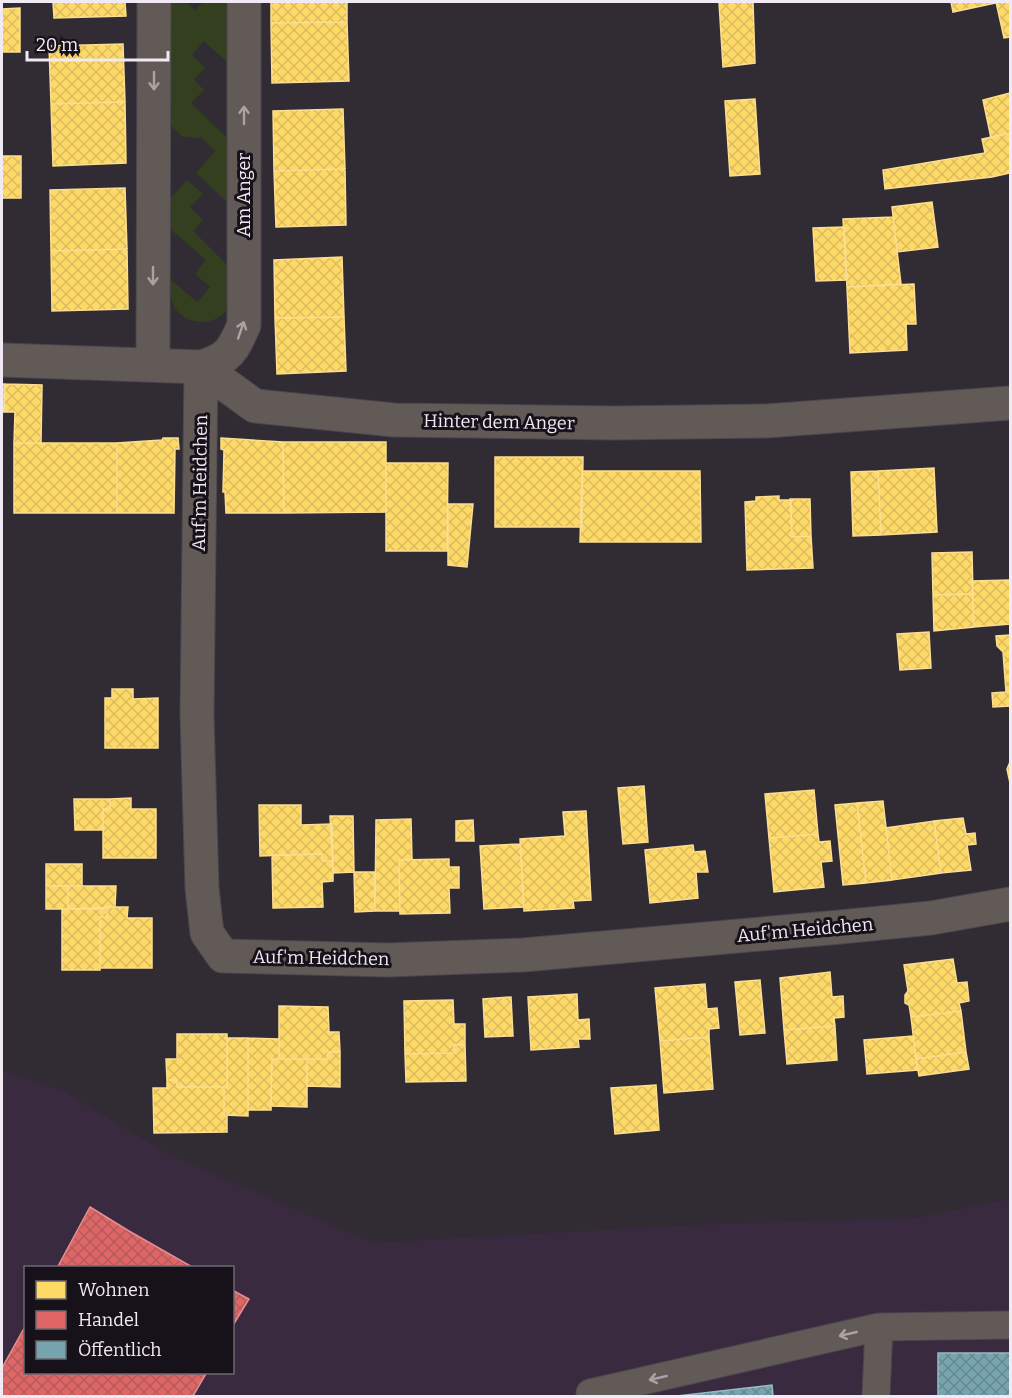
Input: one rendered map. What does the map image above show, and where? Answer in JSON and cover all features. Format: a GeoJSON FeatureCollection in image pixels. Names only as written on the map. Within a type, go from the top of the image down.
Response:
{"type":"FeatureCollection","features":[{"type":"Feature","properties":{"kind":"street"},"geometry":{"type":"LineString","coordinates":[[153,364],[154,2]]}},
{"type":"Feature","properties":{"kind":"street","name":"Am Anger"},"geometry":{"type":"LineString","coordinates":[[201,366],[217,362],[232,350],[244,325],[244,2]]}},
{"type":"Feature","properties":{"kind":"street"},"geometry":{"type":"LineString","coordinates":[[2,360],[201,366]]}},
{"type":"Feature","properties":{"kind":"street","name":"Hinter dem Anger"},"geometry":{"type":"LineString","coordinates":[[201,366],[255,406],[394,420],[614,423],[766,422],[1011,403]]}},
{"type":"Feature","properties":{"kind":"street","name":"Auf'm Heidchen"},"geometry":{"type":"LineString","coordinates":[[201,366],[197,716],[201,876],[207,933],[223,956],[388,960],[523,955],[931,918],[1011,904]]}},
{"type":"Feature","properties":{"kind":"lane"},"geometry":{"type":"LineString","coordinates":[[591,1396],[590,1393],[879,1327],[1011,1324]]}},
{"type":"Feature","properties":{"kind":"lane"},"geometry":{"type":"LineString","coordinates":[[876,1396],[879,1327]]}},
{"type":"Feature","properties":{"kind":"shaded area"},"geometry":{"type":"Polygon","coordinates":[[[2,1071],[61,1090],[168,1154],[373,1243],[691,1225],[915,1218],[1010,1199],[1010,1396],[2,1396],[2,1071]]]}},
{"type":"Feature","properties":{"kind":"green space"},"geometry":{"type":"Polygon","coordinates":[[[169,2],[186,2],[195,10],[203,2],[231,2],[231,66],[204,41],[192,55],[205,68],[194,80],[204,90],[191,103],[231,142],[231,206],[196,173],[215,151],[202,138],[183,137],[170,125],[169,2]]]}},
{"type":"Feature","properties":{"kind":"green space"},"geometry":{"type":"Polygon","coordinates":[[[187,180],[203,194],[190,207],[203,220],[193,231],[232,270],[229,304],[220,317],[205,322],[197,322],[183,316],[175,308],[171,296],[170,279],[197,302],[210,287],[195,274],[206,260],[170,229],[170,199],[187,180]]]}},
{"type":"Feature","properties":{"kind":"building: Wohnen"},"geometry":{"type":"Polygon","coordinates":[[[53,2],[125,2],[126,16],[54,18],[53,2]]]}},
{"type":"Feature","properties":{"kind":"building: Wohnen"},"geometry":{"type":"Polygon","coordinates":[[[271,2],[347,2],[347,22],[271,23],[271,2]]]}},
{"type":"Feature","properties":{"kind":"building: Wohnen"},"geometry":{"type":"Polygon","coordinates":[[[719,2],[753,2],[755,63],[723,67],[719,2]]]}},
{"type":"Feature","properties":{"kind":"building: Wohnen"},"geometry":{"type":"Polygon","coordinates":[[[951,2],[996,2],[996,3],[953,12],[951,2]]]}},
{"type":"Feature","properties":{"kind":"building: Wohnen"},"geometry":{"type":"Polygon","coordinates":[[[996,2],[1010,2],[1010,37],[1004,38],[996,2]]]}},
{"type":"Feature","properties":{"kind":"building: Wohnen"},"geometry":{"type":"Polygon","coordinates":[[[20,8],[20,52],[2,52],[2,9],[20,8]]]}},
{"type":"Feature","properties":{"kind":"building: Wohnen"},"geometry":{"type":"Polygon","coordinates":[[[347,22],[349,81],[272,83],[271,23],[347,22]]]}},
{"type":"Feature","properties":{"kind":"building: Wohnen"},"geometry":{"type":"Polygon","coordinates":[[[123,44],[125,102],[51,104],[49,46],[123,44]]]}},
{"type":"Feature","properties":{"kind":"building: Wohnen"},"geometry":{"type":"Polygon","coordinates":[[[1010,93],[1010,133],[991,138],[983,100],[1010,93]]]}},
{"type":"Feature","properties":{"kind":"building: Wohnen"},"geometry":{"type":"Polygon","coordinates":[[[755,99],[760,174],[730,176],[725,101],[755,99]]]}},
{"type":"Feature","properties":{"kind":"building: Wohnen"},"geometry":{"type":"Polygon","coordinates":[[[125,102],[126,163],[53,166],[51,104],[125,102]]]}},
{"type":"Feature","properties":{"kind":"building: Wohnen"},"geometry":{"type":"Polygon","coordinates":[[[343,109],[345,169],[274,171],[273,111],[343,109]]]}},
{"type":"Feature","properties":{"kind":"building: Wohnen"},"geometry":{"type":"Polygon","coordinates":[[[1010,133],[1010,173],[885,189],[883,170],[985,153],[982,139],[1010,133]]]}},
{"type":"Feature","properties":{"kind":"building: Wohnen"},"geometry":{"type":"Polygon","coordinates":[[[2,156],[21,156],[21,198],[2,198],[2,156]]]}},
{"type":"Feature","properties":{"kind":"building: Wohnen"},"geometry":{"type":"Polygon","coordinates":[[[345,169],[346,225],[276,227],[274,171],[345,169]]]}},
{"type":"Feature","properties":{"kind":"building: Wohnen"},"geometry":{"type":"Polygon","coordinates":[[[125,188],[127,249],[51,251],[50,190],[125,188]]]}},
{"type":"Feature","properties":{"kind":"building: Wohnen"},"geometry":{"type":"Polygon","coordinates":[[[932,202],[938,247],[897,252],[892,207],[932,202]]]}},
{"type":"Feature","properties":{"kind":"building: Wohnen"},"geometry":{"type":"Polygon","coordinates":[[[893,217],[901,284],[847,287],[843,219],[893,217]]]}},
{"type":"Feature","properties":{"kind":"building: Wohnen"},"geometry":{"type":"Polygon","coordinates":[[[844,227],[847,280],[816,281],[813,228],[844,227]]]}},
{"type":"Feature","properties":{"kind":"building: Wohnen"},"geometry":{"type":"Polygon","coordinates":[[[127,249],[128,309],[52,311],[51,251],[127,249]]]}},
{"type":"Feature","properties":{"kind":"building: Wohnen"},"geometry":{"type":"Polygon","coordinates":[[[342,257],[344,317],[275,318],[274,260],[342,257]]]}},
{"type":"Feature","properties":{"kind":"building: Wohnen"},"geometry":{"type":"Polygon","coordinates":[[[914,284],[916,324],[906,324],[907,350],[850,353],[847,287],[914,284]]]}},
{"type":"Feature","properties":{"kind":"building: Wohnen"},"geometry":{"type":"Polygon","coordinates":[[[344,317],[346,371],[277,374],[275,318],[344,317]]]}},
{"type":"Feature","properties":{"kind":"building: Wohnen"},"geometry":{"type":"Polygon","coordinates":[[[2,384],[5,384],[4,412],[2,412],[2,384]]]}},
{"type":"Feature","properties":{"kind":"building: Wohnen"},"geometry":{"type":"Polygon","coordinates":[[[5,384],[42,385],[41,443],[14,443],[15,412],[4,412],[5,384]]]}},
{"type":"Feature","properties":{"kind":"building: Wohnen"},"geometry":{"type":"Polygon","coordinates":[[[163,438],[178,438],[179,449],[175,449],[174,513],[117,513],[117,443],[162,440],[163,438]]]}},
{"type":"Feature","properties":{"kind":"building: Wohnen"},"geometry":{"type":"Polygon","coordinates":[[[221,438],[283,442],[284,513],[226,513],[225,492],[223,492],[224,450],[221,449],[221,438]]]}},
{"type":"Feature","properties":{"kind":"building: Wohnen"},"geometry":{"type":"Polygon","coordinates":[[[283,442],[386,442],[386,512],[284,513],[283,442]]]}},
{"type":"Feature","properties":{"kind":"building: Wohnen"},"geometry":{"type":"Polygon","coordinates":[[[14,443],[117,443],[117,513],[14,513],[14,443]]]}},
{"type":"Feature","properties":{"kind":"building: Wohnen"},"geometry":{"type":"Polygon","coordinates":[[[495,457],[583,457],[582,527],[495,527],[495,457]]]}},
{"type":"Feature","properties":{"kind":"building: Wohnen"},"geometry":{"type":"Polygon","coordinates":[[[386,463],[448,463],[447,551],[386,551],[386,463]]]}},
{"type":"Feature","properties":{"kind":"building: Wohnen"},"geometry":{"type":"Polygon","coordinates":[[[934,468],[937,532],[881,535],[878,471],[934,468]]]}},
{"type":"Feature","properties":{"kind":"building: Wohnen"},"geometry":{"type":"Polygon","coordinates":[[[582,471],[700,471],[701,542],[580,542],[582,471]]]}},
{"type":"Feature","properties":{"kind":"building: Wohnen"},"geometry":{"type":"Polygon","coordinates":[[[878,471],[881,535],[853,536],[851,472],[878,471]]]}},
{"type":"Feature","properties":{"kind":"building: Wohnen"},"geometry":{"type":"Polygon","coordinates":[[[779,496],[779,500],[791,500],[792,537],[811,536],[813,568],[747,570],[745,502],[756,501],[756,497],[779,496]]]}},
{"type":"Feature","properties":{"kind":"building: Wohnen"},"geometry":{"type":"Polygon","coordinates":[[[790,499],[810,499],[811,536],[792,537],[790,499]]]}},
{"type":"Feature","properties":{"kind":"building: Wohnen"},"geometry":{"type":"Polygon","coordinates":[[[448,504],[473,504],[467,567],[448,565],[448,504]]]}},
{"type":"Feature","properties":{"kind":"building: Wohnen"},"geometry":{"type":"Polygon","coordinates":[[[972,552],[973,594],[933,595],[932,553],[972,552]]]}},
{"type":"Feature","properties":{"kind":"building: Wohnen"},"geometry":{"type":"Polygon","coordinates":[[[1010,580],[1010,624],[974,627],[972,581],[1010,580]]]}},
{"type":"Feature","properties":{"kind":"building: Wohnen"},"geometry":{"type":"Polygon","coordinates":[[[973,594],[974,627],[934,631],[933,595],[973,594]]]}},
{"type":"Feature","properties":{"kind":"building: Wohnen"},"geometry":{"type":"Polygon","coordinates":[[[929,632],[931,668],[900,670],[897,634],[929,632]]]}},
{"type":"Feature","properties":{"kind":"building: Wohnen"},"geometry":{"type":"Polygon","coordinates":[[[1010,635],[1010,706],[993,707],[992,693],[1006,692],[1003,652],[997,646],[996,636],[1010,635]]]}},
{"type":"Feature","properties":{"kind":"building: Wohnen"},"geometry":{"type":"Polygon","coordinates":[[[112,689],[133,689],[133,699],[158,698],[158,748],[105,748],[105,698],[112,698],[112,689]]]}},
{"type":"Feature","properties":{"kind":"building: Wohnen"},"geometry":{"type":"Polygon","coordinates":[[[1010,762],[1010,783],[1007,769],[1010,762]]]}},
{"type":"Feature","properties":{"kind":"building: Wohnen"},"geometry":{"type":"Polygon","coordinates":[[[644,786],[648,842],[623,844],[618,788],[644,786]]]}},
{"type":"Feature","properties":{"kind":"building: Wohnen"},"geometry":{"type":"Polygon","coordinates":[[[814,790],[818,834],[769,838],[765,794],[814,790]]]}},
{"type":"Feature","properties":{"kind":"building: Wohnen"},"geometry":{"type":"Polygon","coordinates":[[[131,798],[131,809],[156,809],[156,858],[103,858],[103,809],[110,809],[110,799],[131,798]]]}},
{"type":"Feature","properties":{"kind":"building: Wohnen"},"geometry":{"type":"Polygon","coordinates":[[[74,799],[110,799],[110,809],[103,809],[103,830],[75,830],[74,799]]]}},
{"type":"Feature","properties":{"kind":"building: Wohnen"},"geometry":{"type":"Polygon","coordinates":[[[883,801],[892,880],[866,883],[857,803],[883,801]]]}},
{"type":"Feature","properties":{"kind":"building: Wohnen"},"geometry":{"type":"Polygon","coordinates":[[[857,803],[866,883],[843,885],[835,805],[857,803]]]}},
{"type":"Feature","properties":{"kind":"building: Wohnen"},"geometry":{"type":"Polygon","coordinates":[[[259,805],[301,805],[301,825],[332,824],[333,861],[322,861],[322,854],[260,856],[259,805]]]}},
{"type":"Feature","properties":{"kind":"building: Wohnen"},"geometry":{"type":"Polygon","coordinates":[[[586,811],[591,900],[573,901],[574,908],[524,911],[520,839],[565,836],[563,812],[586,811]]]}},
{"type":"Feature","properties":{"kind":"building: Wohnen"},"geometry":{"type":"Polygon","coordinates":[[[330,816],[353,816],[354,872],[333,873],[330,816]]]}},
{"type":"Feature","properties":{"kind":"building: Wohnen"},"geometry":{"type":"Polygon","coordinates":[[[963,818],[966,834],[975,833],[976,844],[967,845],[971,870],[941,873],[934,821],[963,818]]]}},
{"type":"Feature","properties":{"kind":"building: Wohnen"},"geometry":{"type":"Polygon","coordinates":[[[411,819],[412,860],[399,860],[400,911],[375,911],[376,820],[411,819]]]}},
{"type":"Feature","properties":{"kind":"building: Wohnen"},"geometry":{"type":"Polygon","coordinates":[[[473,820],[474,841],[456,841],[456,821],[473,820]]]}},
{"type":"Feature","properties":{"kind":"building: Wohnen"},"geometry":{"type":"Polygon","coordinates":[[[934,821],[941,873],[892,880],[886,828],[934,821]]]}},
{"type":"Feature","properties":{"kind":"building: Wohnen"},"geometry":{"type":"Polygon","coordinates":[[[818,834],[819,842],[830,841],[832,861],[821,862],[824,887],[774,892],[769,838],[818,834]]]}},
{"type":"Feature","properties":{"kind":"building: Wohnen"},"geometry":{"type":"Polygon","coordinates":[[[520,844],[524,907],[484,909],[480,846],[520,844]]]}},
{"type":"Feature","properties":{"kind":"building: Wohnen"},"geometry":{"type":"Polygon","coordinates":[[[693,845],[694,852],[705,851],[708,872],[696,872],[698,898],[650,903],[645,850],[693,845]]]}},
{"type":"Feature","properties":{"kind":"building: Wohnen"},"geometry":{"type":"Polygon","coordinates":[[[322,854],[322,861],[333,861],[333,881],[322,882],[323,907],[273,908],[272,855],[322,854]]]}},
{"type":"Feature","properties":{"kind":"building: Wohnen"},"geometry":{"type":"Polygon","coordinates":[[[449,859],[449,867],[459,867],[459,888],[449,888],[450,913],[400,914],[399,860],[449,859]]]}},
{"type":"Feature","properties":{"kind":"building: Wohnen"},"geometry":{"type":"Polygon","coordinates":[[[46,864],[82,864],[82,886],[46,886],[46,864]]]}},
{"type":"Feature","properties":{"kind":"building: Wohnen"},"geometry":{"type":"Polygon","coordinates":[[[354,872],[374,872],[375,911],[355,912],[354,872]]]}},
{"type":"Feature","properties":{"kind":"building: Wohnen"},"geometry":{"type":"Polygon","coordinates":[[[46,886],[68,886],[68,909],[46,909],[46,886]]]}},
{"type":"Feature","properties":{"kind":"building: Wohnen"},"geometry":{"type":"Polygon","coordinates":[[[68,886],[116,886],[115,907],[68,909],[68,886]]]}},
{"type":"Feature","properties":{"kind":"building: Wohnen"},"geometry":{"type":"Polygon","coordinates":[[[107,907],[128,907],[127,918],[152,918],[152,968],[100,968],[100,917],[107,917],[107,907]]]}},
{"type":"Feature","properties":{"kind":"building: Wohnen"},"geometry":{"type":"Polygon","coordinates":[[[62,909],[107,909],[107,917],[100,917],[100,970],[62,970],[62,909]]]}},
{"type":"Feature","properties":{"kind":"building: Wohnen"},"geometry":{"type":"Polygon","coordinates":[[[953,959],[957,983],[967,982],[969,1001],[959,1003],[961,1011],[911,1017],[909,1005],[905,1003],[905,995],[908,991],[904,965],[953,959]]]}},
{"type":"Feature","properties":{"kind":"building: Wohnen"},"geometry":{"type":"Polygon","coordinates":[[[830,972],[832,997],[843,996],[844,1017],[834,1018],[835,1026],[784,1030],[780,978],[830,972]]]}},
{"type":"Feature","properties":{"kind":"building: Wohnen"},"geometry":{"type":"Polygon","coordinates":[[[760,980],[765,1033],[740,1035],[735,982],[760,980]]]}},
{"type":"Feature","properties":{"kind":"building: Wohnen"},"geometry":{"type":"Polygon","coordinates":[[[705,984],[707,1009],[717,1008],[719,1028],[709,1029],[709,1037],[660,1041],[655,988],[705,984]]]}},
{"type":"Feature","properties":{"kind":"building: Wohnen"},"geometry":{"type":"Polygon","coordinates":[[[577,994],[578,1020],[589,1019],[590,1039],[578,1039],[579,1047],[531,1050],[528,997],[577,994]]]}},
{"type":"Feature","properties":{"kind":"building: Wohnen"},"geometry":{"type":"Polygon","coordinates":[[[511,997],[513,1036],[485,1037],[483,999],[511,997]]]}},
{"type":"Feature","properties":{"kind":"building: Wohnen"},"geometry":{"type":"Polygon","coordinates":[[[453,1000],[454,1024],[465,1024],[465,1044],[454,1045],[455,1053],[405,1054],[404,1001],[453,1000]]]}},
{"type":"Feature","properties":{"kind":"building: Wohnen"},"geometry":{"type":"Polygon","coordinates":[[[279,1006],[328,1007],[329,1032],[339,1032],[340,1052],[328,1052],[328,1059],[279,1059],[279,1006]]]}},
{"type":"Feature","properties":{"kind":"building: Wohnen"},"geometry":{"type":"Polygon","coordinates":[[[961,1011],[966,1052],[916,1059],[911,1017],[961,1011]]]}},
{"type":"Feature","properties":{"kind":"building: Wohnen"},"geometry":{"type":"Polygon","coordinates":[[[835,1026],[837,1060],[787,1064],[784,1030],[835,1026]]]}},
{"type":"Feature","properties":{"kind":"building: Wohnen"},"geometry":{"type":"Polygon","coordinates":[[[177,1034],[227,1034],[227,1087],[177,1087],[177,1080],[167,1080],[166,1059],[177,1059],[177,1034]]]}},
{"type":"Feature","properties":{"kind":"building: Wohnen"},"geometry":{"type":"Polygon","coordinates":[[[913,1036],[918,1070],[867,1074],[864,1040],[913,1036]]]}},
{"type":"Feature","properties":{"kind":"building: Wohnen"},"geometry":{"type":"Polygon","coordinates":[[[709,1037],[713,1089],[664,1093],[660,1041],[709,1037]]]}},
{"type":"Feature","properties":{"kind":"building: Wohnen"},"geometry":{"type":"Polygon","coordinates":[[[227,1038],[248,1038],[248,1116],[224,1115],[224,1087],[227,1087],[227,1038]]]}},
{"type":"Feature","properties":{"kind":"building: Wohnen"},"geometry":{"type":"Polygon","coordinates":[[[248,1038],[279,1039],[279,1059],[272,1059],[271,1110],[248,1110],[248,1038]]]}},
{"type":"Feature","properties":{"kind":"building: Wohnen"},"geometry":{"type":"Polygon","coordinates":[[[465,1044],[466,1081],[406,1082],[405,1054],[455,1053],[454,1045],[465,1044]]]}},
{"type":"Feature","properties":{"kind":"building: Wohnen"},"geometry":{"type":"Polygon","coordinates":[[[328,1052],[340,1052],[340,1087],[307,1086],[307,1059],[328,1059],[328,1052]]]}},
{"type":"Feature","properties":{"kind":"building: Wohnen"},"geometry":{"type":"Polygon","coordinates":[[[966,1052],[969,1069],[919,1076],[916,1059],[966,1052]]]}},
{"type":"Feature","properties":{"kind":"building: Wohnen"},"geometry":{"type":"Polygon","coordinates":[[[272,1059],[307,1059],[307,1107],[271,1106],[272,1059]]]}},
{"type":"Feature","properties":{"kind":"building: Wohnen"},"geometry":{"type":"Polygon","coordinates":[[[167,1080],[177,1080],[177,1087],[224,1087],[224,1115],[227,1116],[227,1132],[154,1133],[153,1088],[167,1088],[167,1080]]]}},
{"type":"Feature","properties":{"kind":"building: Wohnen"},"geometry":{"type":"Polygon","coordinates":[[[656,1085],[659,1130],[615,1134],[611,1088],[656,1085]]]}},
{"type":"Feature","properties":{"kind":"building: Handel"},"geometry":{"type":"Polygon","coordinates":[[[90,1207],[190,1266],[58,1266],[90,1207]]]}},
{"type":"Feature","properties":{"kind":"building: Handel"},"geometry":{"type":"Polygon","coordinates":[[[234,1291],[249,1299],[234,1324],[234,1291]]]}},
{"type":"Feature","properties":{"kind":"building: Handel"},"geometry":{"type":"Polygon","coordinates":[[[24,1329],[24,1374],[206,1374],[193,1396],[2,1396],[2,1368],[24,1329]]]}},
{"type":"Feature","properties":{"kind":"building: Öffentlich"},"geometry":{"type":"Polygon","coordinates":[[[938,1353],[1010,1353],[1010,1396],[938,1396],[938,1353]]]}},
{"type":"Feature","properties":{"kind":"building: Öffentlich"},"geometry":{"type":"Polygon","coordinates":[[[772,1385],[773,1396],[677,1396],[772,1385]]]}}]}
